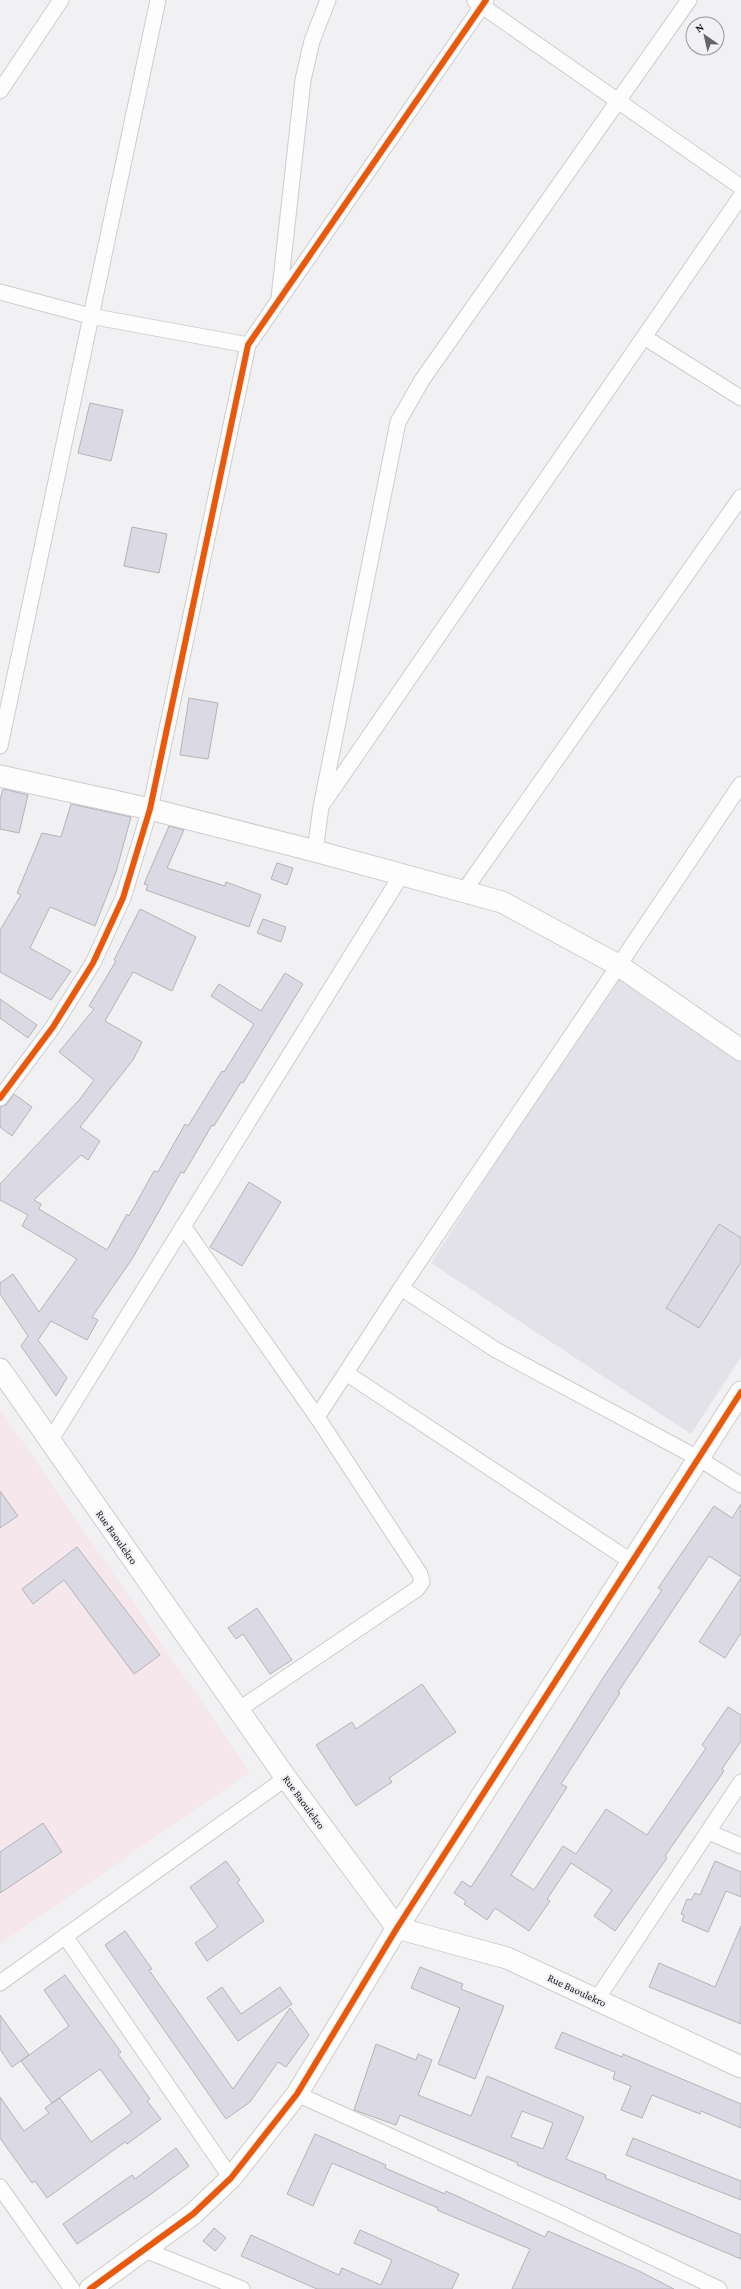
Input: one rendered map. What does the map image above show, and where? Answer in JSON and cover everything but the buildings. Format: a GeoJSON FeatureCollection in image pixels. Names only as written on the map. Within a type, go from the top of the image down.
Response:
{"type":"FeatureCollection","features":[{"type":"Feature","properties":{"kind":"street"},"geometry":{"type":"LineString","coordinates":[[0,91],[61,0]]}},
{"type":"Feature","properties":{"kind":"street"},"geometry":{"type":"LineString","coordinates":[[0,746],[158,0]]}},
{"type":"Feature","properties":{"kind":"street"},"geometry":{"type":"LineString","coordinates":[[279,300],[303,80],[312,41],[328,0]]}},
{"type":"Feature","properties":{"kind":"street"},"geometry":{"type":"LineString","coordinates":[[315,851],[321,807],[398,422],[422,380],[689,0]]}},
{"type":"Feature","properties":{"kind":"street"},"geometry":{"type":"LineString","coordinates":[[0,1098],[53,1027],[93,963],[123,898],[150,809],[248,345],[481,2],[618,101],[741,187]]}},
{"type":"Feature","properties":{"kind":"street"},"geometry":{"type":"LineString","coordinates":[[321,807],[741,196]]}},
{"type":"Feature","properties":{"kind":"street"},"geometry":{"type":"LineString","coordinates":[[0,292],[90,316],[248,345]]}},
{"type":"Feature","properties":{"kind":"street"},"geometry":{"type":"LineString","coordinates":[[644,337],[741,398]]}},
{"type":"Feature","properties":{"kind":"street"},"geometry":{"type":"LineString","coordinates":[[464,891],[741,497]]}},
{"type":"Feature","properties":{"kind":"street"},"geometry":{"type":"LineString","coordinates":[[0,776],[150,809],[315,851],[502,902],[618,965],[741,1050]]}},
{"type":"Feature","properties":{"kind":"street"},"geometry":{"type":"LineString","coordinates":[[317,1418],[401,1288],[741,784]]}},
{"type":"Feature","properties":{"kind":"street"},"geometry":{"type":"LineString","coordinates":[[50,1441],[402,874]]}},
{"type":"Feature","properties":{"kind":"street"},"geometry":{"type":"LineString","coordinates":[[183,1226],[317,1418],[420,1574],[422,1582],[418,1589],[238,1710]]}},
{"type":"Feature","properties":{"kind":"street"},"geometry":{"type":"LineString","coordinates":[[401,1288],[496,1350],[698,1458],[741,1484]]}},
{"type":"Feature","properties":{"kind":"street","name":"Rue Baoulekro"},"geometry":{"type":"LineString","coordinates":[[0,1369],[286,1778],[397,1928],[507,1958],[741,2067]]}},
{"type":"Feature","properties":{"kind":"street"},"geometry":{"type":"LineString","coordinates":[[346,1373],[632,1562]]}},
{"type":"Feature","properties":{"kind":"street"},"geometry":{"type":"LineString","coordinates":[[90,2289],[193,2214],[230,2178],[297,2094],[397,1928],[741,1392]]}},
{"type":"Feature","properties":{"kind":"street"},"geometry":{"type":"LineString","coordinates":[[0,1983],[286,1778]]}},
{"type":"Feature","properties":{"kind":"street"},"geometry":{"type":"LineString","coordinates":[[597,1999],[741,1782]]}},
{"type":"Feature","properties":{"kind":"street"},"geometry":{"type":"LineString","coordinates":[[709,1832],[741,1846]]}},
{"type":"Feature","properties":{"kind":"street"},"geometry":{"type":"LineString","coordinates":[[65,1936],[230,2178]]}},
{"type":"Feature","properties":{"kind":"street"},"geometry":{"type":"LineString","coordinates":[[297,2094],[560,2213],[719,2289]]}},
{"type":"Feature","properties":{"kind":"street"},"geometry":{"type":"LineString","coordinates":[[0,2187],[72,2289]]}},
{"type":"Feature","properties":{"kind":"street"},"geometry":{"type":"LineString","coordinates":[[145,2250],[242,2289]]}},
{"type":"Feature","properties":{"kind":"shaded area"},"geometry":{"type":"Polygon","coordinates":[[[616,975],[741,1058],[741,1357],[691,1434],[431,1263],[616,975]]]}},
{"type":"Feature","properties":{"kind":"shaded area"},"geometry":{"type":"Polygon","coordinates":[[[0,1409],[250,1772],[0,1944],[0,1409]]]}},
{"type":"Feature","properties":{"kind":"cycle path"},"geometry":{"type":"LineString","coordinates":[[0,1098],[53,1027],[93,963],[123,898],[150,809],[248,345],[486,0]]}},
{"type":"Feature","properties":{"kind":"cycle path"},"geometry":{"type":"LineString","coordinates":[[90,2289],[193,2214],[231,2178],[297,2094],[397,1928],[741,1392]]}}]}
